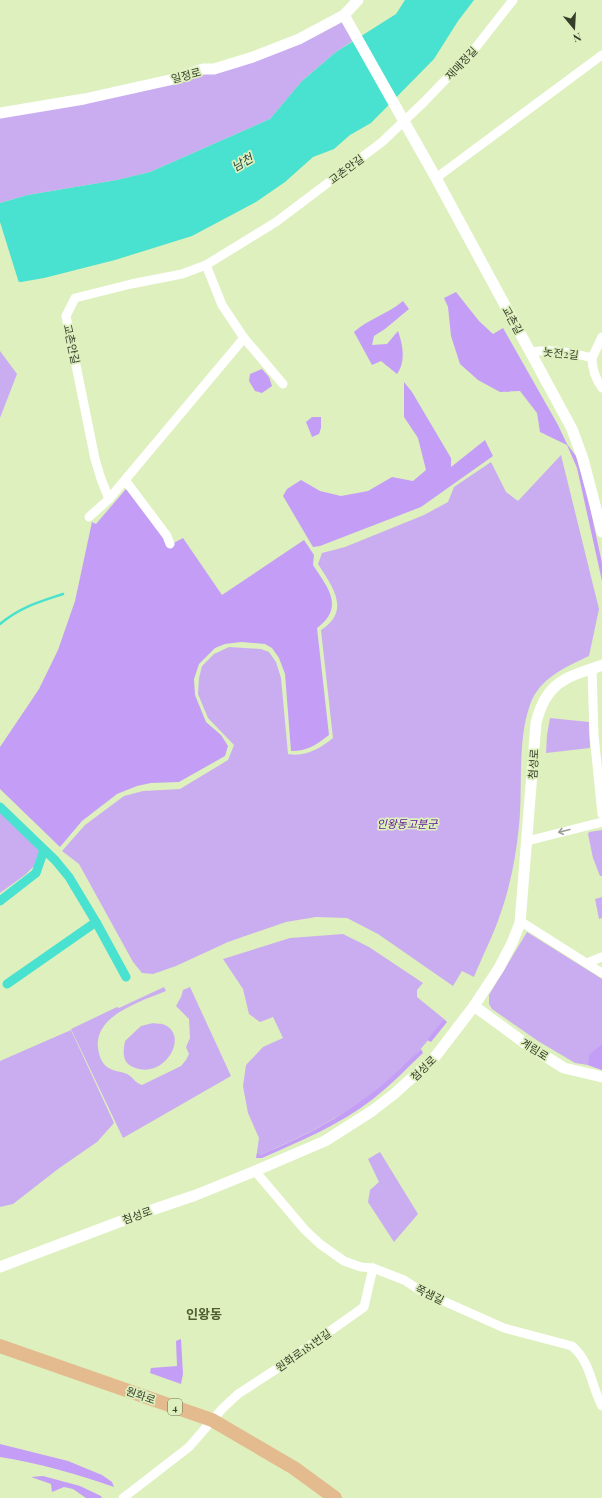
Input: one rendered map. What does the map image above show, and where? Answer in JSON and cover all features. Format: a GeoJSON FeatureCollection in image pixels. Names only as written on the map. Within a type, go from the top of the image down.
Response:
{"type":"FeatureCollection","features":[{"type":"Feature","properties":{"kind":"main road","name":"원화로"},"geometry":{"type":"LineString","coordinates":[[0,1346],[212,1420],[294,1468],[334,1498]]}},
{"type":"Feature","properties":{"kind":"street","name":"일정로"},"geometry":{"type":"LineString","coordinates":[[0,113],[84,99],[174,79],[203,69],[214,69],[253,57],[299,39],[344,14],[358,0]]}},
{"type":"Feature","properties":{"kind":"street","name":"재매정길"},"geometry":{"type":"LineString","coordinates":[[402,120],[424,102],[473,51],[513,0]]}},
{"type":"Feature","properties":{"kind":"street","name":"교촌길"},"geometry":{"type":"LineString","coordinates":[[344,14],[402,120],[436,178],[572,429],[583,458],[602,531]]}},
{"type":"Feature","properties":{"kind":"street"},"geometry":{"type":"LineString","coordinates":[[436,178],[602,55]]}},
{"type":"Feature","properties":{"kind":"street","name":"교촌안길"},"geometry":{"type":"LineString","coordinates":[[109,499],[95,459],[66,316],[75,298],[131,284],[182,274],[206,265],[276,222],[382,142],[402,120]]}},
{"type":"Feature","properties":{"kind":"street"},"geometry":{"type":"LineString","coordinates":[[206,265],[222,305],[244,338],[283,384]]}},
{"type":"Feature","properties":{"kind":"street","name":"놋전2길"},"geometry":{"type":"LineString","coordinates":[[531,352],[546,350],[570,352],[592,358],[602,337]]}},
{"type":"Feature","properties":{"kind":"street"},"geometry":{"type":"LineString","coordinates":[[90,517],[109,499],[244,338]]}},
{"type":"Feature","properties":{"kind":"street"},"geometry":{"type":"LineString","coordinates":[[592,358],[592,369],[602,388]]}},
{"type":"Feature","properties":{"kind":"street"},"geometry":{"type":"LineString","coordinates":[[125,480],[167,536],[170,544]]}},
{"type":"Feature","properties":{"kind":"street"},"geometry":{"type":"LineString","coordinates":[[597,667],[598,734],[602,814]]}},
{"type":"Feature","properties":{"kind":"street","name":"첨성로"},"geometry":{"type":"LineString","coordinates":[[0,1266],[125,1219],[196,1195],[325,1141],[372,1111],[394,1094],[435,1057],[474,1006],[502,962],[512,942],[520,920],[536,723],[540,707],[549,693],[563,680],[597,667]]}},
{"type":"Feature","properties":{"kind":"street"},"geometry":{"type":"LineString","coordinates":[[527,841],[602,822]]}},
{"type":"Feature","properties":{"kind":"street"},"geometry":{"type":"LineString","coordinates":[[520,920],[602,973]]}},
{"type":"Feature","properties":{"kind":"street"},"geometry":{"type":"LineString","coordinates":[[587,963],[602,957]]}},
{"type":"Feature","properties":{"kind":"street","name":"계림로"},"geometry":{"type":"LineString","coordinates":[[474,1006],[526,1044],[564,1068],[602,1077]]}},
{"type":"Feature","properties":{"kind":"street","name":"쪽샘길"},"geometry":{"type":"LineString","coordinates":[[255,1171],[305,1230],[320,1244],[344,1261],[373,1268],[404,1280],[421,1291],[504,1328],[572,1346],[579,1352],[587,1365],[602,1406]]}},
{"type":"Feature","properties":{"kind":"street","name":"원화로181번길"},"geometry":{"type":"LineString","coordinates":[[123,1498],[189,1447],[212,1420],[238,1394],[281,1366],[364,1307],[373,1268]]}},
{"type":"Feature","properties":{"kind":"green space"},"geometry":{"type":"Polygon","coordinates":[[[344,15],[357,38],[336,52],[303,80],[270,119],[150,172],[117,180],[28,195],[0,203],[0,112],[253,57],[344,15]]]}},
{"type":"Feature","properties":{"kind":"green space"},"geometry":{"type":"Polygon","coordinates":[[[0,351],[17,374],[0,418],[0,351]]]}},
{"type":"Feature","properties":{"kind":"green space","name":"인왕동고분군"},"geometry":{"type":"Polygon","coordinates":[[[561,455],[599,609],[589,656],[554,674],[540,688],[530,705],[523,734],[519,826],[512,872],[499,918],[474,977],[462,971],[453,986],[378,934],[347,918],[316,917],[286,922],[228,942],[176,966],[153,974],[142,973],[133,962],[79,864],[62,851],[85,825],[124,796],[143,791],[180,789],[228,760],[234,745],[208,718],[198,694],[199,678],[202,666],[214,654],[229,647],[261,649],[269,652],[276,662],[281,678],[288,754],[295,755],[306,753],[323,746],[333,738],[321,630],[330,623],[335,615],[337,607],[333,590],[318,564],[322,553],[345,547],[424,515],[448,502],[454,487],[491,462],[506,492],[518,501],[561,455]]]}},
{"type":"Feature","properties":{"kind":"green space"},"geometry":{"type":"Polygon","coordinates":[[[550,718],[589,722],[590,748],[546,753],[550,718]]]}},
{"type":"Feature","properties":{"kind":"green space"},"geometry":{"type":"Polygon","coordinates":[[[0,812],[40,849],[34,866],[25,875],[0,893],[0,812]]]}},
{"type":"Feature","properties":{"kind":"green space"},"geometry":{"type":"Polygon","coordinates":[[[602,830],[602,876],[600,876],[593,858],[588,834],[589,832],[602,830]]]}},
{"type":"Feature","properties":{"kind":"green space"},"geometry":{"type":"Polygon","coordinates":[[[602,897],[602,918],[599,919],[595,899],[602,897]]]}},
{"type":"Feature","properties":{"kind":"green space"},"geometry":{"type":"Polygon","coordinates":[[[527,932],[602,979],[602,1070],[588,1065],[575,1063],[538,1041],[492,1009],[489,1004],[489,995],[527,932]]]}},
{"type":"Feature","properties":{"kind":"green space"},"geometry":{"type":"Polygon","coordinates":[[[343,934],[369,947],[423,983],[417,990],[417,997],[444,1019],[421,1048],[384,1085],[345,1112],[324,1124],[260,1155],[257,1152],[259,1138],[248,1113],[243,1086],[246,1065],[263,1047],[283,1038],[273,1017],[260,1022],[249,1014],[243,989],[223,959],[290,938],[343,934]]]}},
{"type":"Feature","properties":{"kind":"green space"},"geometry":{"type":"Polygon","coordinates":[[[164,987],[166,991],[145,999],[111,1018],[99,1036],[98,1048],[103,1063],[110,1069],[127,1074],[142,1085],[181,1066],[189,1054],[186,1047],[190,1038],[189,1019],[176,1006],[183,990],[190,987],[231,1076],[123,1138],[71,1029],[164,987]]]}},
{"type":"Feature","properties":{"kind":"green space"},"geometry":{"type":"Polygon","coordinates":[[[153,1023],[164,1024],[172,1031],[175,1039],[174,1047],[170,1056],[163,1063],[154,1068],[144,1070],[129,1065],[124,1056],[125,1041],[141,1026],[153,1023]]]}},
{"type":"Feature","properties":{"kind":"green space"},"geometry":{"type":"Polygon","coordinates":[[[71,1030],[114,1123],[97,1142],[58,1169],[13,1204],[0,1207],[0,1061],[71,1030]]]}},
{"type":"Feature","properties":{"kind":"green space"},"geometry":{"type":"Polygon","coordinates":[[[380,1152],[418,1214],[394,1242],[368,1202],[370,1190],[379,1182],[368,1159],[380,1152]]]}},
{"type":"Feature","properties":{"kind":"shaded area"},"geometry":{"type":"Polygon","coordinates":[[[456,292],[479,321],[493,334],[503,328],[558,425],[567,444],[576,456],[588,498],[602,563],[602,581],[577,468],[567,445],[540,432],[537,413],[520,391],[500,392],[478,380],[460,364],[451,336],[448,307],[444,298],[456,292]]]}},
{"type":"Feature","properties":{"kind":"shaded area"},"geometry":{"type":"Polygon","coordinates":[[[403,301],[409,309],[374,336],[372,345],[387,344],[398,331],[403,359],[397,374],[381,361],[372,365],[354,332],[403,301]]]}},
{"type":"Feature","properties":{"kind":"shaded area"},"geometry":{"type":"Polygon","coordinates":[[[262,369],[269,377],[272,386],[262,393],[255,391],[249,381],[250,374],[262,369]]]}},
{"type":"Feature","properties":{"kind":"shaded area"},"geometry":{"type":"Polygon","coordinates":[[[404,382],[412,392],[451,458],[451,467],[485,440],[493,456],[421,507],[320,546],[313,547],[283,496],[287,489],[301,480],[320,491],[341,496],[368,491],[392,477],[413,481],[426,470],[418,438],[404,417],[404,382]]]}},
{"type":"Feature","properties":{"kind":"shaded area"},"geometry":{"type":"Polygon","coordinates":[[[312,417],[321,417],[321,428],[319,434],[312,437],[306,422],[312,417]]]}},
{"type":"Feature","properties":{"kind":"shaded area"},"geometry":{"type":"Polygon","coordinates":[[[126,489],[170,545],[183,538],[222,595],[304,540],[314,555],[313,565],[324,582],[331,597],[332,605],[330,613],[317,628],[329,735],[312,747],[291,751],[285,674],[279,658],[272,648],[265,644],[241,642],[225,644],[215,648],[199,664],[194,679],[195,695],[206,722],[221,735],[228,746],[225,756],[179,782],[151,783],[137,786],[117,794],[82,821],[60,847],[0,789],[0,747],[39,689],[58,650],[75,601],[92,522],[96,524],[126,489]]]}},
{"type":"Feature","properties":{"kind":"shaded area"},"geometry":{"type":"Polygon","coordinates":[[[444,1019],[447,1022],[431,1042],[427,1040],[444,1019]]]}},
{"type":"Feature","properties":{"kind":"shaded area"},"geometry":{"type":"Polygon","coordinates":[[[602,1044],[602,1070],[588,1065],[589,1055],[602,1044]]]}},
{"type":"Feature","properties":{"kind":"shaded area"},"geometry":{"type":"Polygon","coordinates":[[[421,1049],[423,1053],[386,1088],[347,1117],[305,1139],[262,1158],[256,1158],[257,1152],[260,1155],[279,1147],[316,1129],[351,1108],[384,1084],[421,1049]]]}},
{"type":"Feature","properties":{"kind":"shaded area"},"geometry":{"type":"Polygon","coordinates":[[[181,1339],[183,1374],[181,1384],[150,1373],[151,1368],[177,1366],[176,1341],[181,1339]]]}},
{"type":"Feature","properties":{"kind":"shaded area"},"geometry":{"type":"Polygon","coordinates":[[[0,1444],[68,1461],[102,1475],[112,1482],[114,1487],[58,1469],[0,1457],[0,1444]]]}},
{"type":"Feature","properties":{"kind":"shaded area"},"geometry":{"type":"Polygon","coordinates":[[[43,1476],[80,1486],[101,1496],[102,1498],[86,1498],[73,1489],[64,1487],[52,1492],[51,1484],[31,1477],[43,1476]]]}},
{"type":"Feature","properties":{"kind":"water","name":"남천"},"geometry":{"type":"Polygon","coordinates":[[[405,0],[474,0],[458,21],[434,59],[371,123],[350,135],[334,149],[313,157],[285,182],[256,202],[192,236],[115,260],[44,278],[21,282],[0,279],[0,203],[28,195],[117,180],[150,172],[270,119],[302,81],[336,52],[396,14],[405,0]]]}},
{"type":"Feature","properties":{"kind":"pier"},"geometry":{"type":"Polygon","coordinates":[[[0,222],[19,283],[0,281],[0,222]]]}},
{"type":"Feature","properties":{"kind":"waterway"},"geometry":{"type":"LineString","coordinates":[[0,624],[22,609],[63,594]]}},
{"type":"Feature","properties":{"kind":"waterway"},"geometry":{"type":"LineString","coordinates":[[0,807],[55,860],[69,877],[126,977]]}},
{"type":"Feature","properties":{"kind":"waterway"},"geometry":{"type":"LineString","coordinates":[[0,901],[36,873],[44,850]]}},
{"type":"Feature","properties":{"kind":"waterway"},"geometry":{"type":"LineString","coordinates":[[7,984],[96,922]]}},
{"type":"Feature","properties":{"kind":"district","name":"인왕동"},"geometry":{"type":"Point","coordinates":[204,1313]}}]}
